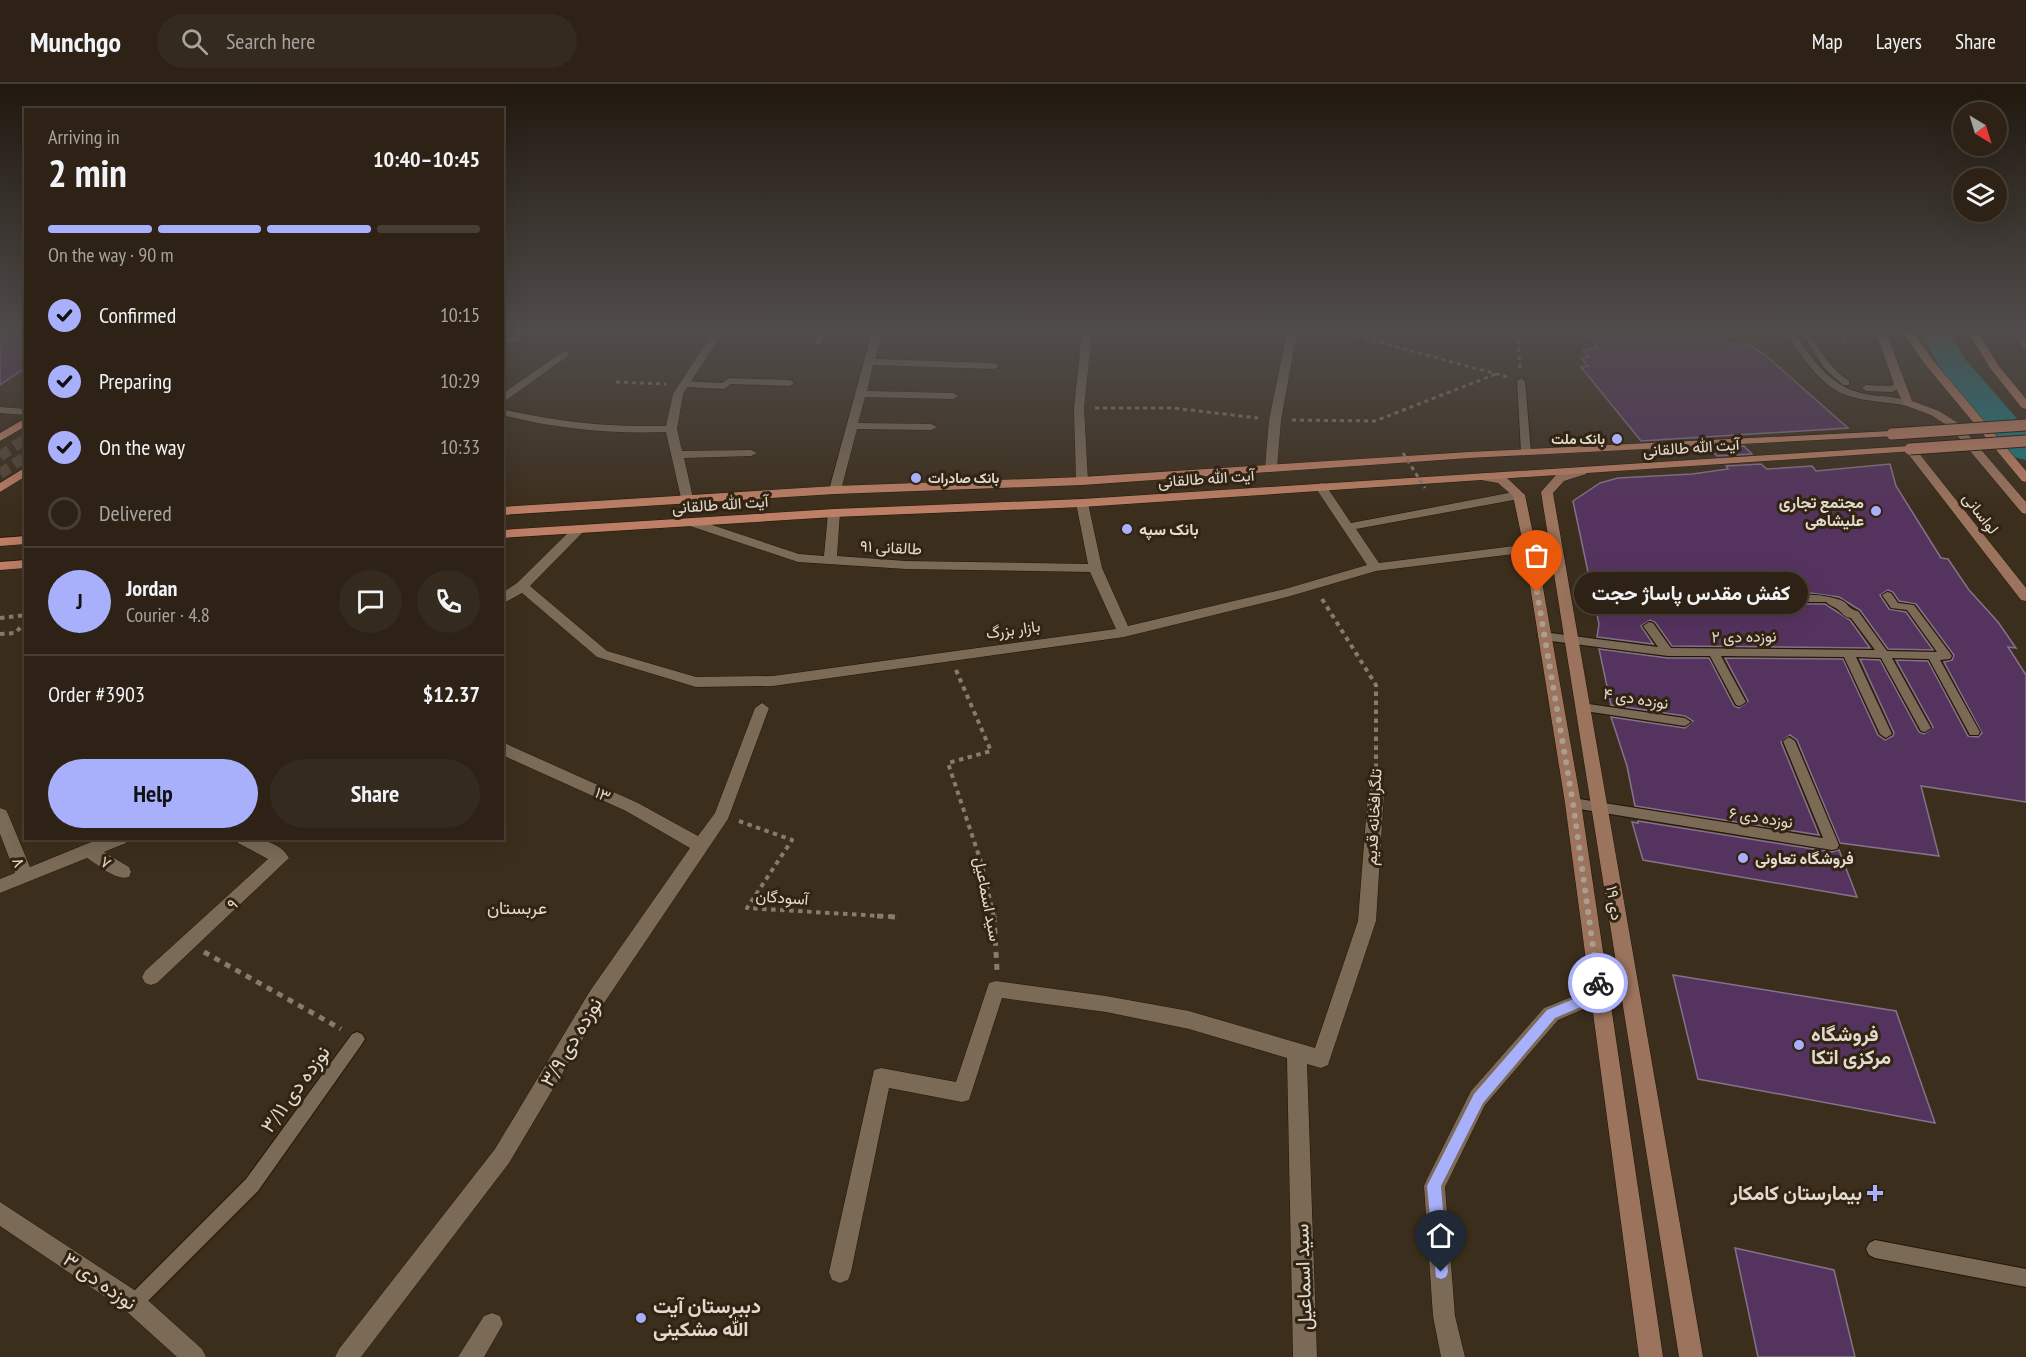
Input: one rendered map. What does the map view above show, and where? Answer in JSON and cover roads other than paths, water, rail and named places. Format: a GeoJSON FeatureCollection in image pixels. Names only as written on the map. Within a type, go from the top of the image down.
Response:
{"type":"FeatureCollection","features":[{"type":"Feature","properties":{"kind":"main road"},"geometry":{"type":"LineString","coordinates":[[1903,391],[1908,403],[1935,413],[1954,425],[2026,510]]}},
{"type":"Feature","properties":{"kind":"main road"},"geometry":{"type":"LineString","coordinates":[[1953,391],[2026,478]]}},
{"type":"Feature","properties":{"kind":"main road"},"geometry":{"type":"LineString","coordinates":[[2014,391],[2026,406]]}},
{"type":"Feature","properties":{"kind":"main road"},"geometry":{"type":"LineString","coordinates":[[0,438],[24,422]]}},
{"type":"Feature","properties":{"kind":"main road","name":"آیت الله طالقانی"},"geometry":{"type":"LineString","coordinates":[[504,511],[835,490],[1082,481],[1526,452],[2026,425]]}},
{"type":"Feature","properties":{"kind":"main road","name":"آیت الله طالقانی"},"geometry":{"type":"LineString","coordinates":[[504,534],[834,513],[1082,503],[2026,441]]}},
{"type":"Feature","properties":{"kind":"main road","name":"لواسانی"},"geometry":{"type":"LineString","coordinates":[[1910,449],[2026,597]]}},
{"type":"Feature","properties":{"kind":"main road"},"geometry":{"type":"LineString","coordinates":[[0,488],[24,471]]}},
{"type":"Feature","properties":{"kind":"main road","name":"۱۹ دی"},"geometry":{"type":"LineString","coordinates":[[1582,471],[1560,478],[1546,492],[1691,1357]]}},
{"type":"Feature","properties":{"kind":"main road"},"geometry":{"type":"LineString","coordinates":[[1485,477],[1502,480],[1519,495]]}},
{"type":"Feature","properties":{"kind":"main road","name":"۱۹ دی"},"geometry":{"type":"LineString","coordinates":[[1519,495],[1573,803],[1652,1357]]}},
{"type":"Feature","properties":{"kind":"main road"},"geometry":{"type":"LineString","coordinates":[[0,542],[24,540]]}},
{"type":"Feature","properties":{"kind":"main road"},"geometry":{"type":"LineString","coordinates":[[0,566],[24,564]]}},
{"type":"Feature","properties":{"kind":"street"},"geometry":{"type":"LineString","coordinates":[[680,391],[671,429],[687,498]]}},
{"type":"Feature","properties":{"kind":"street"},"geometry":{"type":"LineString","coordinates":[[1081,391],[1079,408],[1082,481]]}},
{"type":"Feature","properties":{"kind":"street"},"geometry":{"type":"LineString","coordinates":[[1270,468],[1281,391]]}},
{"type":"Feature","properties":{"kind":"street"},"geometry":{"type":"LineString","coordinates":[[835,490],[860,394],[953,396]]}},
{"type":"Feature","properties":{"kind":"street"},"geometry":{"type":"LineString","coordinates":[[0,410],[24,412]]}},
{"type":"Feature","properties":{"kind":"street"},"geometry":{"type":"LineString","coordinates":[[504,412],[557,424],[598,429],[671,429]]}},
{"type":"Feature","properties":{"kind":"street"},"geometry":{"type":"LineString","coordinates":[[852,426],[931,427]]}},
{"type":"Feature","properties":{"kind":"street"},"geometry":{"type":"LineString","coordinates":[[677,455],[752,453]]}},
{"type":"Feature","properties":{"kind":"street"},"geometry":{"type":"LineString","coordinates":[[1321,487],[1375,567]]}},
{"type":"Feature","properties":{"kind":"street"},"geometry":{"type":"LineString","coordinates":[[1348,527],[1519,495]]}},
{"type":"Feature","properties":{"kind":"street"},"geometry":{"type":"LineString","coordinates":[[1082,503],[1095,568],[1124,632]]}},
{"type":"Feature","properties":{"kind":"street"},"geometry":{"type":"LineString","coordinates":[[830,561],[834,513]]}},
{"type":"Feature","properties":{"kind":"street","name":"طالقانی ۹۱"},"geometry":{"type":"LineString","coordinates":[[691,522],[798,558],[906,565],[1095,568]]}},
{"type":"Feature","properties":{"kind":"street"},"geometry":{"type":"LineString","coordinates":[[504,599],[522,586],[579,529]]}},
{"type":"Feature","properties":{"kind":"street","name":"بازار بزرگ"},"geometry":{"type":"LineString","coordinates":[[522,586],[602,654],[696,682],[774,681],[1124,632],[1313,585],[1375,567],[1530,548]]}},
{"type":"Feature","properties":{"kind":"street","name":"نوزده دی ۳/۹"},"geometry":{"type":"LineString","coordinates":[[347,1357],[502,1156],[597,997],[722,815],[762,708]]}},
{"type":"Feature","properties":{"kind":"street","name":"۱۳"},"geometry":{"type":"LineString","coordinates":[[504,749],[632,807],[701,846]]}},
{"type":"Feature","properties":{"kind":"street","name":"تلگرافخانه قدیم"},"geometry":{"type":"LineString","coordinates":[[1297,1053],[1321,1059],[1367,921],[1376,793]]}},
{"type":"Feature","properties":{"kind":"street","name":"۸"},"geometry":{"type":"LineString","coordinates":[[0,814],[25,876]]}},
{"type":"Feature","properties":{"kind":"street"},"geometry":{"type":"LineString","coordinates":[[0,886],[115,840]]}},
{"type":"Feature","properties":{"kind":"street","name":"۹"},"geometry":{"type":"LineString","coordinates":[[151,977],[281,858],[248,840]]}},
{"type":"Feature","properties":{"kind":"street","name":"۷"},"geometry":{"type":"LineString","coordinates":[[89,851],[123,872]]}},
{"type":"Feature","properties":{"kind":"street"},"geometry":{"type":"LineString","coordinates":[[840,1272],[881,1077],[962,1092],[996,989],[1106,1004],[1189,1020],[1297,1053]]}},
{"type":"Feature","properties":{"kind":"street"},"geometry":{"type":"LineString","coordinates":[[1453,1357],[1444,1316],[1434,1186],[1478,1098],[1551,1014],[1599,994],[1630,990]]}},
{"type":"Feature","properties":{"kind":"street","name":"سید اسماعیل"},"geometry":{"type":"LineString","coordinates":[[1297,1053],[1305,1357]]}},
{"type":"Feature","properties":{"kind":"street","name":"نوزده دی ۳"},"geometry":{"type":"LineString","coordinates":[[0,1213],[134,1303],[193,1357]]}},
{"type":"Feature","properties":{"kind":"street"},"geometry":{"type":"LineString","coordinates":[[470,1357],[492,1324]]}},
{"type":"Feature","properties":{"kind":"lane"},"geometry":{"type":"LineString","coordinates":[[1522,391],[1526,452]]}},
{"type":"Feature","properties":{"kind":"lane"},"geometry":{"type":"LineString","coordinates":[[1862,391],[1908,403]]}},
{"type":"Feature","properties":{"kind":"lane","name":"نوزده دی ۲"},"geometry":{"type":"LineString","coordinates":[[1543,636],[1668,652],[1946,656],[1910,607],[1895,606],[1887,595]]}},
{"type":"Feature","properties":{"kind":"lane"},"geometry":{"type":"LineString","coordinates":[[1798,599],[1829,599],[1834,604],[1839,604],[1848,614],[1854,614],[1884,654],[1924,728]]}},
{"type":"Feature","properties":{"kind":"lane"},"geometry":{"type":"LineString","coordinates":[[1649,626],[1668,652]]}},
{"type":"Feature","properties":{"kind":"lane"},"geometry":{"type":"LineString","coordinates":[[1714,653],[1740,702]]}},
{"type":"Feature","properties":{"kind":"lane"},"geometry":{"type":"LineString","coordinates":[[1848,653],[1886,734]]}},
{"type":"Feature","properties":{"kind":"lane"},"geometry":{"type":"LineString","coordinates":[[1932,655],[1974,732]]}},
{"type":"Feature","properties":{"kind":"lane","name":"نوزده دی ۴"},"geometry":{"type":"LineString","coordinates":[[1582,707],[1686,722]]}},
{"type":"Feature","properties":{"kind":"lane","name":"نوزده دی ۶"},"geometry":{"type":"LineString","coordinates":[[1573,803],[1832,845],[1790,741]]}},
{"type":"Feature","properties":{"kind":"lane","name":"نوزده دی ۳/۱۱"},"geometry":{"type":"LineString","coordinates":[[134,1303],[252,1185],[357,1039]]}},
{"type":"Feature","properties":{"kind":"lane"},"geometry":{"type":"LineString","coordinates":[[1875,1249],[2026,1278]]}},
{"type":"Feature","properties":{"kind":"waterway"},"geometry":{"type":"LineString","coordinates":[[1976,391],[2026,450]]}},
{"type":"Feature","properties":{"kind":"tunnel"},"geometry":{"type":"LineString","coordinates":[[0,456],[24,440]]}},
{"type":"Feature","properties":{"kind":"tunnel"},"geometry":{"type":"LineString","coordinates":[[0,474],[24,457]]}},
{"type":"Feature","properties":{"kind":"place","name":"بانک ملت"},"geometry":{"type":"Point","coordinates":[1617,439]}},
{"type":"Feature","properties":{"kind":"place","name":"بانک صادرات"},"geometry":{"type":"Point","coordinates":[916,478]}},
{"type":"Feature","properties":{"kind":"place","name":"مجتمع تجاری علیشاهی"},"geometry":{"type":"Point","coordinates":[1876,511]}},
{"type":"Feature","properties":{"kind":"place","name":"بانک سپه"},"geometry":{"type":"Point","coordinates":[1127,529]}},
{"type":"Feature","properties":{"kind":"place","name":"کفش مقدس پاساژ حجت"},"geometry":{"type":"Point","coordinates":[1537,592]}},
{"type":"Feature","properties":{"kind":"place","name":"فروشگاه تعاونی"},"geometry":{"type":"Point","coordinates":[1743,858]}},
{"type":"Feature","properties":{"kind":"place","name":"فروشگاه مرکزی اتکا"},"geometry":{"type":"Point","coordinates":[1799,1045]}},
{"type":"Feature","properties":{"kind":"place","name":"بیمارستان کامکار"},"geometry":{"type":"Point","coordinates":[1875,1193]}},
{"type":"Feature","properties":{"kind":"place","name":"دبیرستان آیت الله مشکینی"},"geometry":{"type":"Point","coordinates":[641,1318]}},
{"type":"Feature","properties":{"kind":"district","name":"عربستان"},"geometry":{"type":"Point","coordinates":[517,907]}}]}
